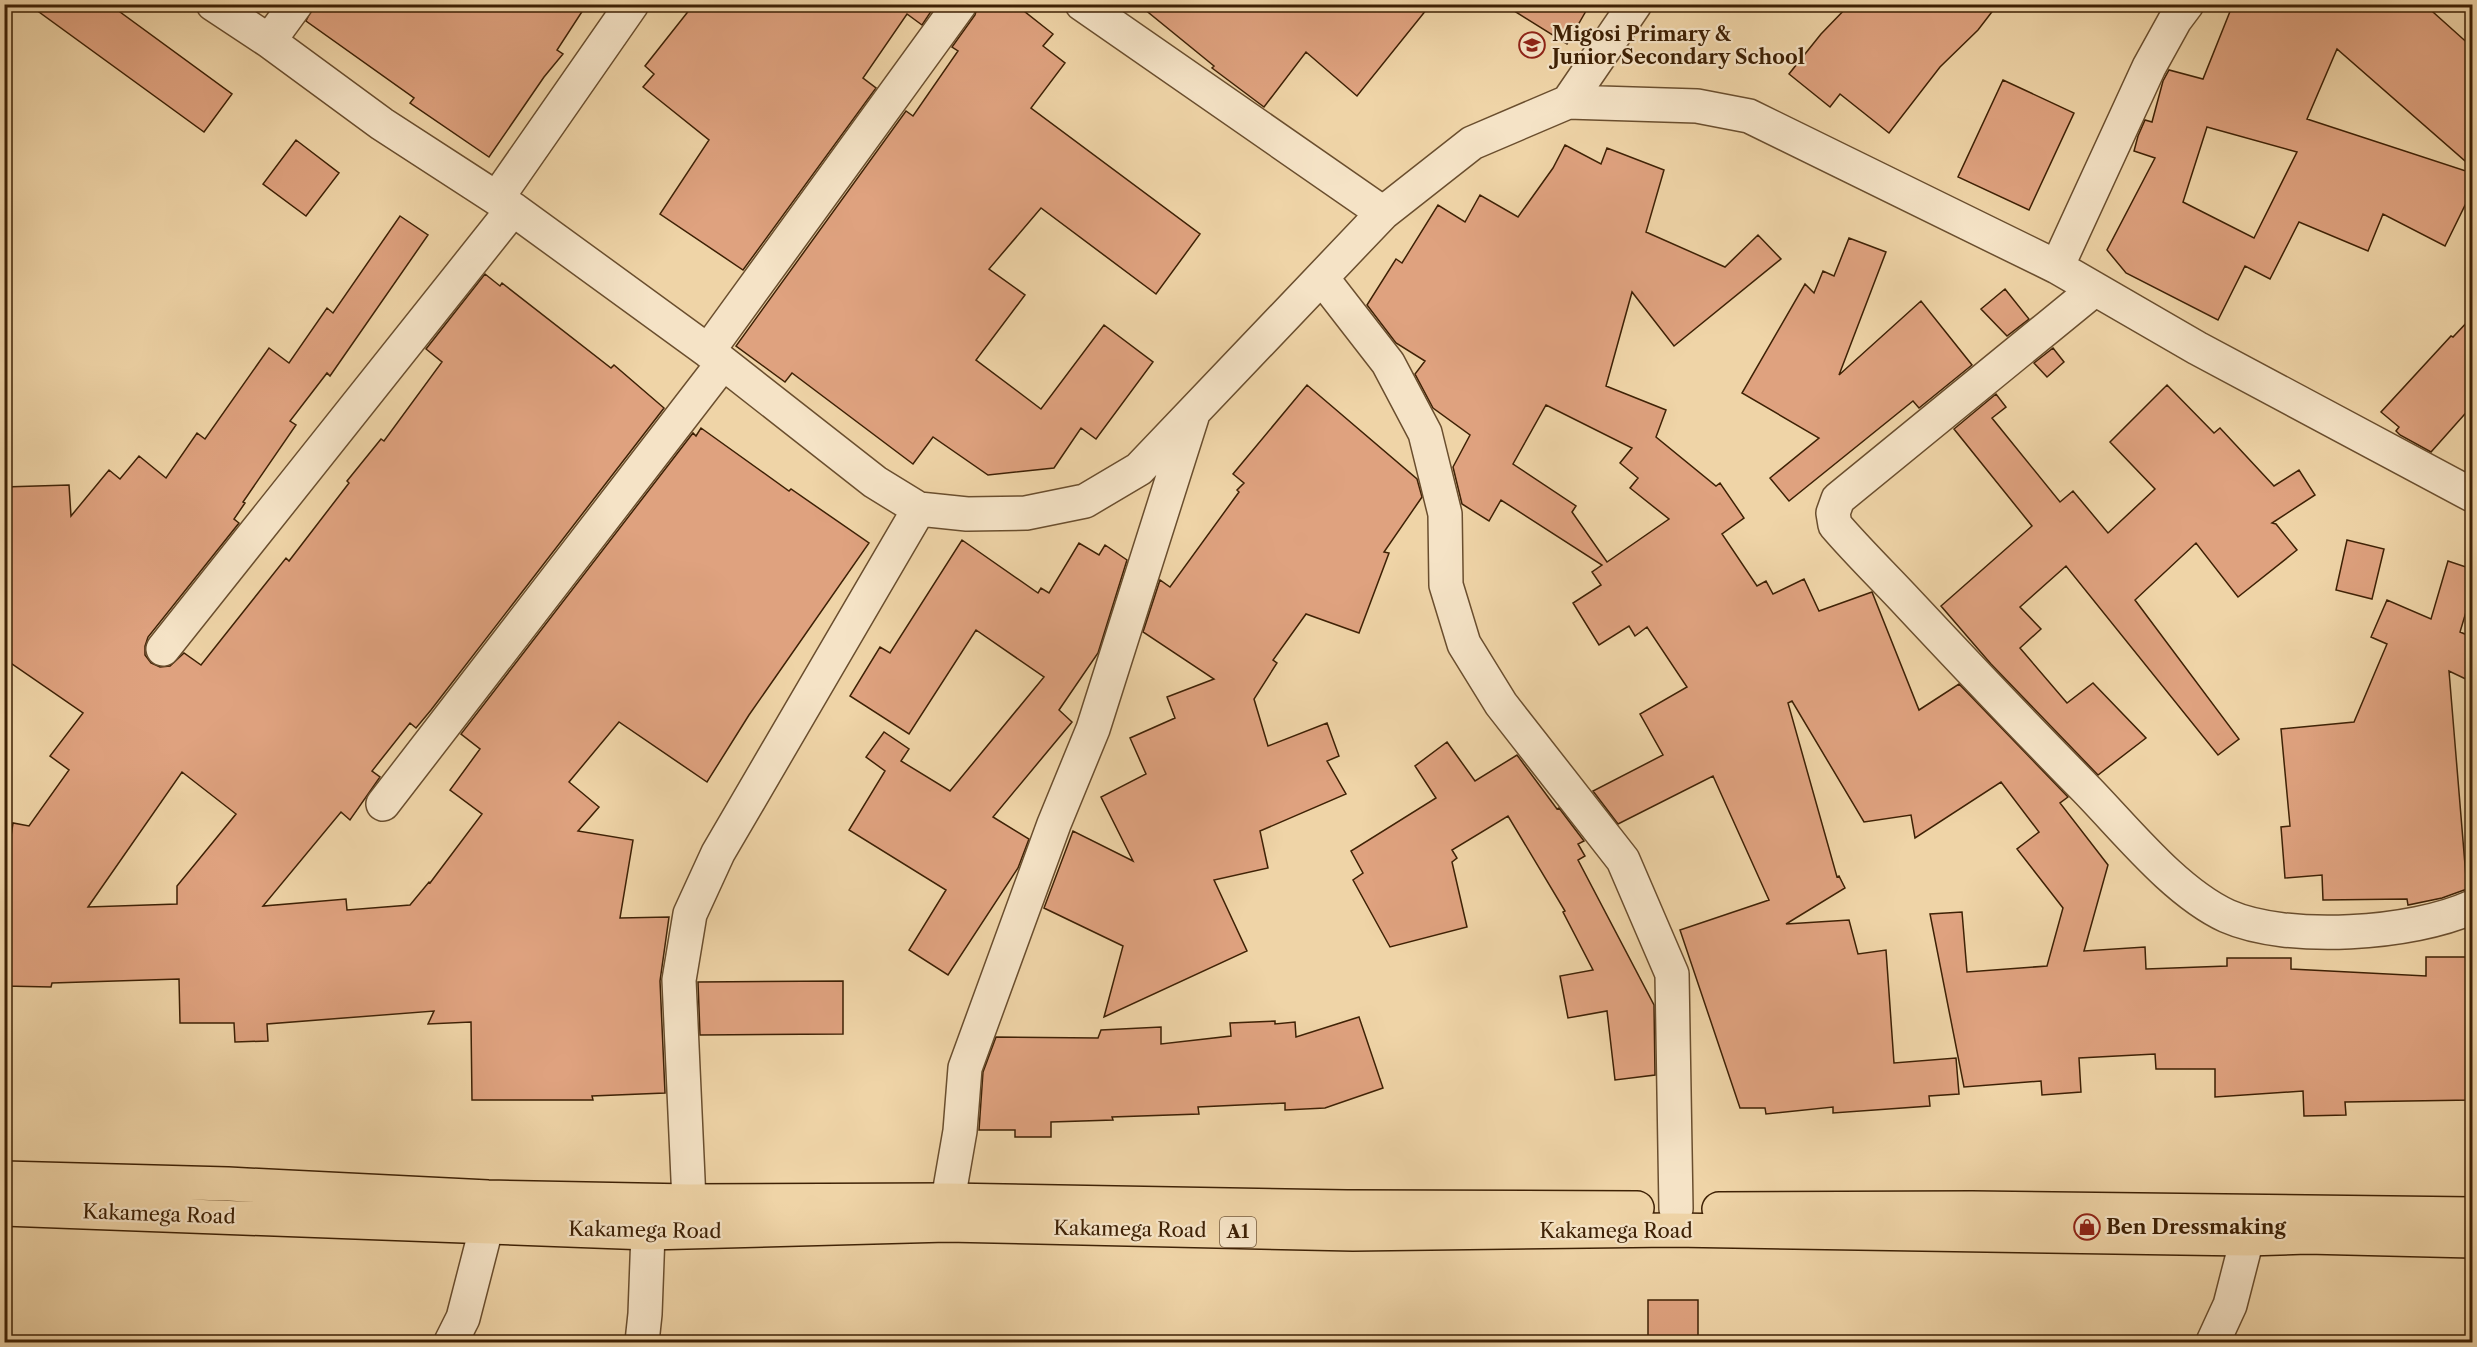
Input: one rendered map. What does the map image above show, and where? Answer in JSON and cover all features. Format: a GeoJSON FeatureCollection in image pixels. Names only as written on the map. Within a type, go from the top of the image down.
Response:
{"type":"FeatureCollection","features":[{"type":"Feature","properties":{"kind":"highway","name":"Kakamega Road"},"geometry":{"type":"LineString","coordinates":[[4,1178],[228,1184],[488,1197],[690,1201],[948,1200],[1347,1207],[1972,1208],[2472,1214]]}},
{"type":"Feature","properties":{"kind":"highway","name":"Kakamega Road"},"geometry":{"type":"LineString","coordinates":[[4,1209],[487,1225],[648,1233],[947,1225],[1353,1234],[1673,1230],[2472,1241]]}},
{"type":"Feature","properties":{"kind":"street"},"geometry":{"type":"LineString","coordinates":[[213,4],[269,41],[382,124],[505,203],[716,357],[875,482],[919,509],[967,514],[1026,513],[1085,501],[1139,469],[1383,213],[1472,143],[1568,102],[1697,106],[1749,117],[2057,267],[2197,348],[2472,495]]}},
{"type":"Feature","properties":{"kind":"street"},"geometry":{"type":"LineString","coordinates":[[269,41],[296,4]]}},
{"type":"Feature","properties":{"kind":"street"},"geometry":{"type":"LineString","coordinates":[[163,649],[505,203],[632,4]]}},
{"type":"Feature","properties":{"kind":"street"},"geometry":{"type":"LineString","coordinates":[[383,804],[716,357],[960,4]]}},
{"type":"Feature","properties":{"kind":"street"},"geometry":{"type":"LineString","coordinates":[[1082,4],[1383,213]]}},
{"type":"Feature","properties":{"kind":"street"},"geometry":{"type":"LineString","coordinates":[[1568,102],[1635,4]]}},
{"type":"Feature","properties":{"kind":"street"},"geometry":{"type":"LineString","coordinates":[[2057,267],[2149,67],[2175,20],[2187,4]]}},
{"type":"Feature","properties":{"kind":"street"},"geometry":{"type":"LineString","coordinates":[[1322,278],[1388,363],[1425,432],[1445,514],[1446,585],[1464,644],[1501,704],[1623,860],[1671,974],[1676,1209]]}},
{"type":"Feature","properties":{"kind":"street"},"geometry":{"type":"LineString","coordinates":[[2095,289],[1838,499],[1833,513],[1835,525],[1999,700],[2177,883],[2228,916],[2264,926],[2304,932],[2345,932],[2421,923],[2459,913],[2472,907]]}},
{"type":"Feature","properties":{"kind":"street"},"geometry":{"type":"LineString","coordinates":[[948,1200],[960,1131],[964,1068],[1054,824],[1093,729],[1194,410]]}},
{"type":"Feature","properties":{"kind":"street"},"geometry":{"type":"LineString","coordinates":[[690,1201],[679,980],[690,914],[718,853],[919,509]]}},
{"type":"Feature","properties":{"kind":"street"},"geometry":{"type":"LineString","coordinates":[[451,1342],[463,1318],[487,1225]]}},
{"type":"Feature","properties":{"kind":"street"},"geometry":{"type":"LineString","coordinates":[[642,1342],[648,1233]]}},
{"type":"Feature","properties":{"kind":"street"},"geometry":{"type":"LineString","coordinates":[[2213,1342],[2230,1305],[2247,1239]]}},
{"type":"Feature","properties":{"kind":"building"},"geometry":{"type":"Polygon","coordinates":[[[28,4],[109,4],[232,94],[204,132],[28,4]]]}},
{"type":"Feature","properties":{"kind":"building"},"geometry":{"type":"Polygon","coordinates":[[[314,4],[587,4],[557,50],[563,54],[544,77],[489,157],[410,103],[414,98],[306,21],[314,4]]]}},
{"type":"Feature","properties":{"kind":"building"},"geometry":{"type":"Polygon","coordinates":[[[694,4],[936,4],[922,25],[907,14],[863,78],[876,88],[743,270],[660,214],[709,140],[643,87],[654,74],[645,66],[694,4]]]}},
{"type":"Feature","properties":{"kind":"building"},"geometry":{"type":"Polygon","coordinates":[[[978,4],[1015,4],[1053,34],[1043,46],[1065,63],[1031,108],[1200,234],[1156,294],[1041,208],[989,269],[1025,295],[976,360],[1041,409],[1104,325],[1153,362],[1096,439],[1081,428],[1054,468],[988,475],[933,437],[913,464],[792,373],[785,382],[736,346],[906,111],[913,116],[958,51],[952,47],[975,15],[978,4]]]}},
{"type":"Feature","properties":{"kind":"building"},"geometry":{"type":"Polygon","coordinates":[[[1138,4],[1431,4],[1357,96],[1306,52],[1264,107],[1212,68],[1214,66],[1138,4]]]}},
{"type":"Feature","properties":{"kind":"building"},"geometry":{"type":"Polygon","coordinates":[[[1503,4],[1590,4],[1567,44],[1503,4]]]}},
{"type":"Feature","properties":{"kind":"building"},"geometry":{"type":"Polygon","coordinates":[[[1850,4],[1998,4],[1978,30],[1940,67],[1889,133],[1840,94],[1830,107],[1789,74],[1821,34],[1850,4]]]}},
{"type":"Feature","properties":{"kind":"building"},"geometry":{"type":"Polygon","coordinates":[[[2233,4],[2424,4],[2472,47],[2472,167],[2337,49],[2307,119],[2472,173],[2472,191],[2445,246],[2383,214],[2368,251],[2299,222],[2270,279],[2245,266],[2218,320],[2126,273],[2107,250],[2155,158],[2134,151],[2138,136],[2145,120],[2152,122],[2163,81],[2169,70],[2203,79],[2233,4]],[[2207,127],[2183,202],[2254,238],[2297,152],[2207,127]]]}},
{"type":"Feature","properties":{"kind":"building"},"geometry":{"type":"Polygon","coordinates":[[[2003,80],[2074,113],[2029,210],[1958,177],[2003,80]]]}},
{"type":"Feature","properties":{"kind":"building"},"geometry":{"type":"Polygon","coordinates":[[[296,140],[339,173],[306,216],[263,184],[296,140]]]}},
{"type":"Feature","properties":{"kind":"building"},"geometry":{"type":"Polygon","coordinates":[[[1565,145],[1601,164],[1607,148],[1664,170],[1646,232],[1725,267],[1758,235],[1781,259],[1674,346],[1632,292],[1606,386],[1666,410],[1656,437],[1716,486],[1720,483],[1744,518],[1722,534],[1757,586],[1766,581],[1773,594],[1804,579],[1819,611],[1872,592],[1919,710],[1959,684],[2068,797],[2060,803],[2108,865],[2084,951],[2145,947],[2146,969],[2227,966],[2227,958],[2291,958],[2291,969],[2426,976],[2426,957],[2472,957],[2472,1100],[2345,1102],[2346,1115],[2304,1116],[2303,1091],[2215,1097],[2215,1069],[2156,1069],[2155,1054],[2079,1058],[2081,1092],[2042,1095],[2041,1081],[1964,1087],[1930,914],[1962,912],[1967,972],[2047,966],[2063,908],[2017,849],[2039,832],[2001,782],[1915,838],[1911,815],[1864,822],[1792,701],[1788,703],[1837,877],[1839,876],[1845,888],[1786,924],[1849,920],[1858,954],[1886,950],[1894,1063],[1956,1058],[1959,1094],[1929,1096],[1930,1106],[1833,1113],[1833,1107],[1766,1114],[1765,1108],[1740,1108],[1680,930],[1769,900],[1713,776],[1618,824],[1593,791],[1663,755],[1640,714],[1687,687],[1647,627],[1635,636],[1629,626],[1599,645],[1573,603],[1601,585],[1592,572],[1602,565],[1501,500],[1489,521],[1462,504],[1453,467],[1470,435],[1433,408],[1415,374],[1425,361],[1396,343],[1367,305],[1396,259],[1402,263],[1438,205],[1465,222],[1480,195],[1518,217],[1553,168],[1565,145]],[[1546,405],[1513,464],[1576,506],[1572,512],[1607,562],[1669,519],[1630,488],[1638,478],[1620,463],[1632,448],[1546,405]]]}},
{"type":"Feature","properties":{"kind":"building"},"geometry":{"type":"Polygon","coordinates":[[[400,216],[428,235],[330,376],[327,373],[290,421],[296,425],[243,502],[245,503],[234,519],[239,523],[148,637],[145,655],[151,663],[160,667],[170,666],[184,653],[201,665],[286,558],[289,561],[349,483],[347,481],[381,439],[384,441],[442,362],[426,349],[485,274],[500,286],[502,283],[611,368],[614,365],[664,408],[431,710],[416,728],[410,723],[372,771],[380,777],[350,820],[341,812],[263,906],[346,899],[347,910],[410,905],[430,883],[482,814],[450,790],[480,749],[461,734],[693,433],[696,436],[701,428],[789,491],[791,489],[869,543],[749,715],[707,782],[619,722],[569,782],[599,807],[578,831],[633,840],[620,918],[669,917],[660,981],[665,1093],[592,1096],[593,1100],[472,1100],[471,1022],[428,1024],[434,1011],[267,1024],[268,1041],[235,1042],[234,1023],[180,1023],[179,979],[52,983],[51,987],[4,986],[4,884],[13,823],[29,826],[69,770],[50,756],[83,713],[5,659],[4,487],[69,485],[71,516],[109,470],[120,479],[139,456],[166,478],[197,433],[205,439],[269,348],[289,363],[327,308],[333,313],[400,216]],[[182,772],[88,907],[177,904],[177,886],[236,814],[182,772]]]}},
{"type":"Feature","properties":{"kind":"building"},"geometry":{"type":"Polygon","coordinates":[[[1849,238],[1886,252],[1839,375],[1921,301],[1972,365],[1919,408],[1913,401],[1789,501],[1770,478],[1819,438],[1742,393],[1805,284],[1814,293],[1823,271],[1834,276],[1849,238]]]}},
{"type":"Feature","properties":{"kind":"building"},"geometry":{"type":"Polygon","coordinates":[[[2005,289],[2029,319],[2007,336],[1981,309],[2005,289]]]}},
{"type":"Feature","properties":{"kind":"building"},"geometry":{"type":"Polygon","coordinates":[[[2472,317],[2472,406],[2431,452],[2400,435],[2396,431],[2399,427],[2381,412],[2451,336],[2453,337],[2472,317]]]}},
{"type":"Feature","properties":{"kind":"building"},"geometry":{"type":"Polygon","coordinates":[[[2053,348],[2064,362],[2047,377],[2034,363],[2053,348]]]}},
{"type":"Feature","properties":{"kind":"building"},"geometry":{"type":"Polygon","coordinates":[[[1307,385],[1417,479],[1422,497],[1384,552],[1389,553],[1359,633],[1306,614],[1273,660],[1277,663],[1254,699],[1268,746],[1327,723],[1339,756],[1327,761],[1346,794],[1260,831],[1268,868],[1214,880],[1247,951],[1104,1017],[1123,946],[1044,908],[1073,831],[1133,861],[1101,797],[1146,774],[1130,738],[1175,718],[1167,697],[1214,679],[1143,632],[1160,580],[1170,587],[1239,492],[1237,490],[1244,483],[1233,474],[1307,385]]]}},
{"type":"Feature","properties":{"kind":"building"},"geometry":{"type":"Polygon","coordinates":[[[2167,385],[2214,433],[2220,428],[2274,486],[2299,470],[2315,495],[2272,523],[2276,524],[2297,550],[2238,597],[2196,543],[2135,600],[2239,739],[2218,755],[2066,566],[2020,607],[2041,629],[2020,648],[2067,703],[2093,683],[2146,738],[2098,775],[1991,664],[1941,606],[2032,526],[1954,429],[1996,394],[2006,407],[1992,418],[2060,502],[2073,491],[2108,533],[2155,489],[2110,442],[2167,385]]]}},
{"type":"Feature","properties":{"kind":"building"},"geometry":{"type":"Polygon","coordinates":[[[962,540],[1038,593],[1041,588],[1049,593],[1079,543],[1099,555],[1105,545],[1127,560],[1098,653],[1059,710],[1072,722],[993,817],[1029,839],[1018,868],[948,975],[909,950],[946,890],[849,830],[885,771],[866,757],[884,732],[909,749],[901,761],[950,791],[1044,677],[976,630],[909,734],[850,696],[880,647],[890,653],[962,540]]]}},
{"type":"Feature","properties":{"kind":"building"},"geometry":{"type":"Polygon","coordinates":[[[2347,540],[2384,549],[2372,599],[2336,590],[2347,540]]]}},
{"type":"Feature","properties":{"kind":"building"},"geometry":{"type":"Polygon","coordinates":[[[2448,561],[2472,569],[2472,592],[2460,632],[2472,637],[2472,682],[2449,671],[2467,889],[2442,898],[2408,905],[2407,899],[2323,900],[2322,875],[2285,878],[2281,827],[2290,826],[2281,729],[2354,722],[2387,644],[2371,637],[2387,600],[2431,619],[2448,561]]]}},
{"type":"Feature","properties":{"kind":"building"},"geometry":{"type":"Polygon","coordinates":[[[1447,742],[1475,781],[1517,755],[1584,841],[1578,844],[1585,856],[1578,860],[1654,1005],[1655,1075],[1615,1080],[1607,1011],[1568,1018],[1560,976],[1593,970],[1563,912],[1565,911],[1508,816],[1452,850],[1457,858],[1452,862],[1467,927],[1390,947],[1353,880],[1363,873],[1351,851],[1436,798],[1415,766],[1447,742]]]}},
{"type":"Feature","properties":{"kind":"building"},"geometry":{"type":"Polygon","coordinates":[[[843,981],[843,1034],[700,1035],[698,982],[843,981]]]}},
{"type":"Feature","properties":{"kind":"building"},"geometry":{"type":"Polygon","coordinates":[[[1359,1017],[1383,1088],[1325,1108],[1285,1110],[1285,1103],[1198,1107],[1199,1114],[1051,1122],[1051,1137],[1015,1137],[1015,1130],[979,1130],[983,1072],[996,1037],[1098,1038],[1101,1030],[1161,1027],[1161,1044],[1231,1036],[1230,1023],[1275,1021],[1275,1024],[1295,1022],[1296,1037],[1359,1017]]]}},
{"type":"Feature","properties":{"kind":"building"},"geometry":{"type":"Polygon","coordinates":[[[1648,1300],[1698,1300],[1698,1340],[1648,1340],[1648,1300]]]}},
{"type":"Feature","properties":{"kind":"place","name":"Migosi Primary & Junior Secondary School"},"geometry":{"type":"Point","coordinates":[1532,45]}},
{"type":"Feature","properties":{"kind":"place","name":"Ben Dressmaking"},"geometry":{"type":"Point","coordinates":[2087,1227]}}]}
